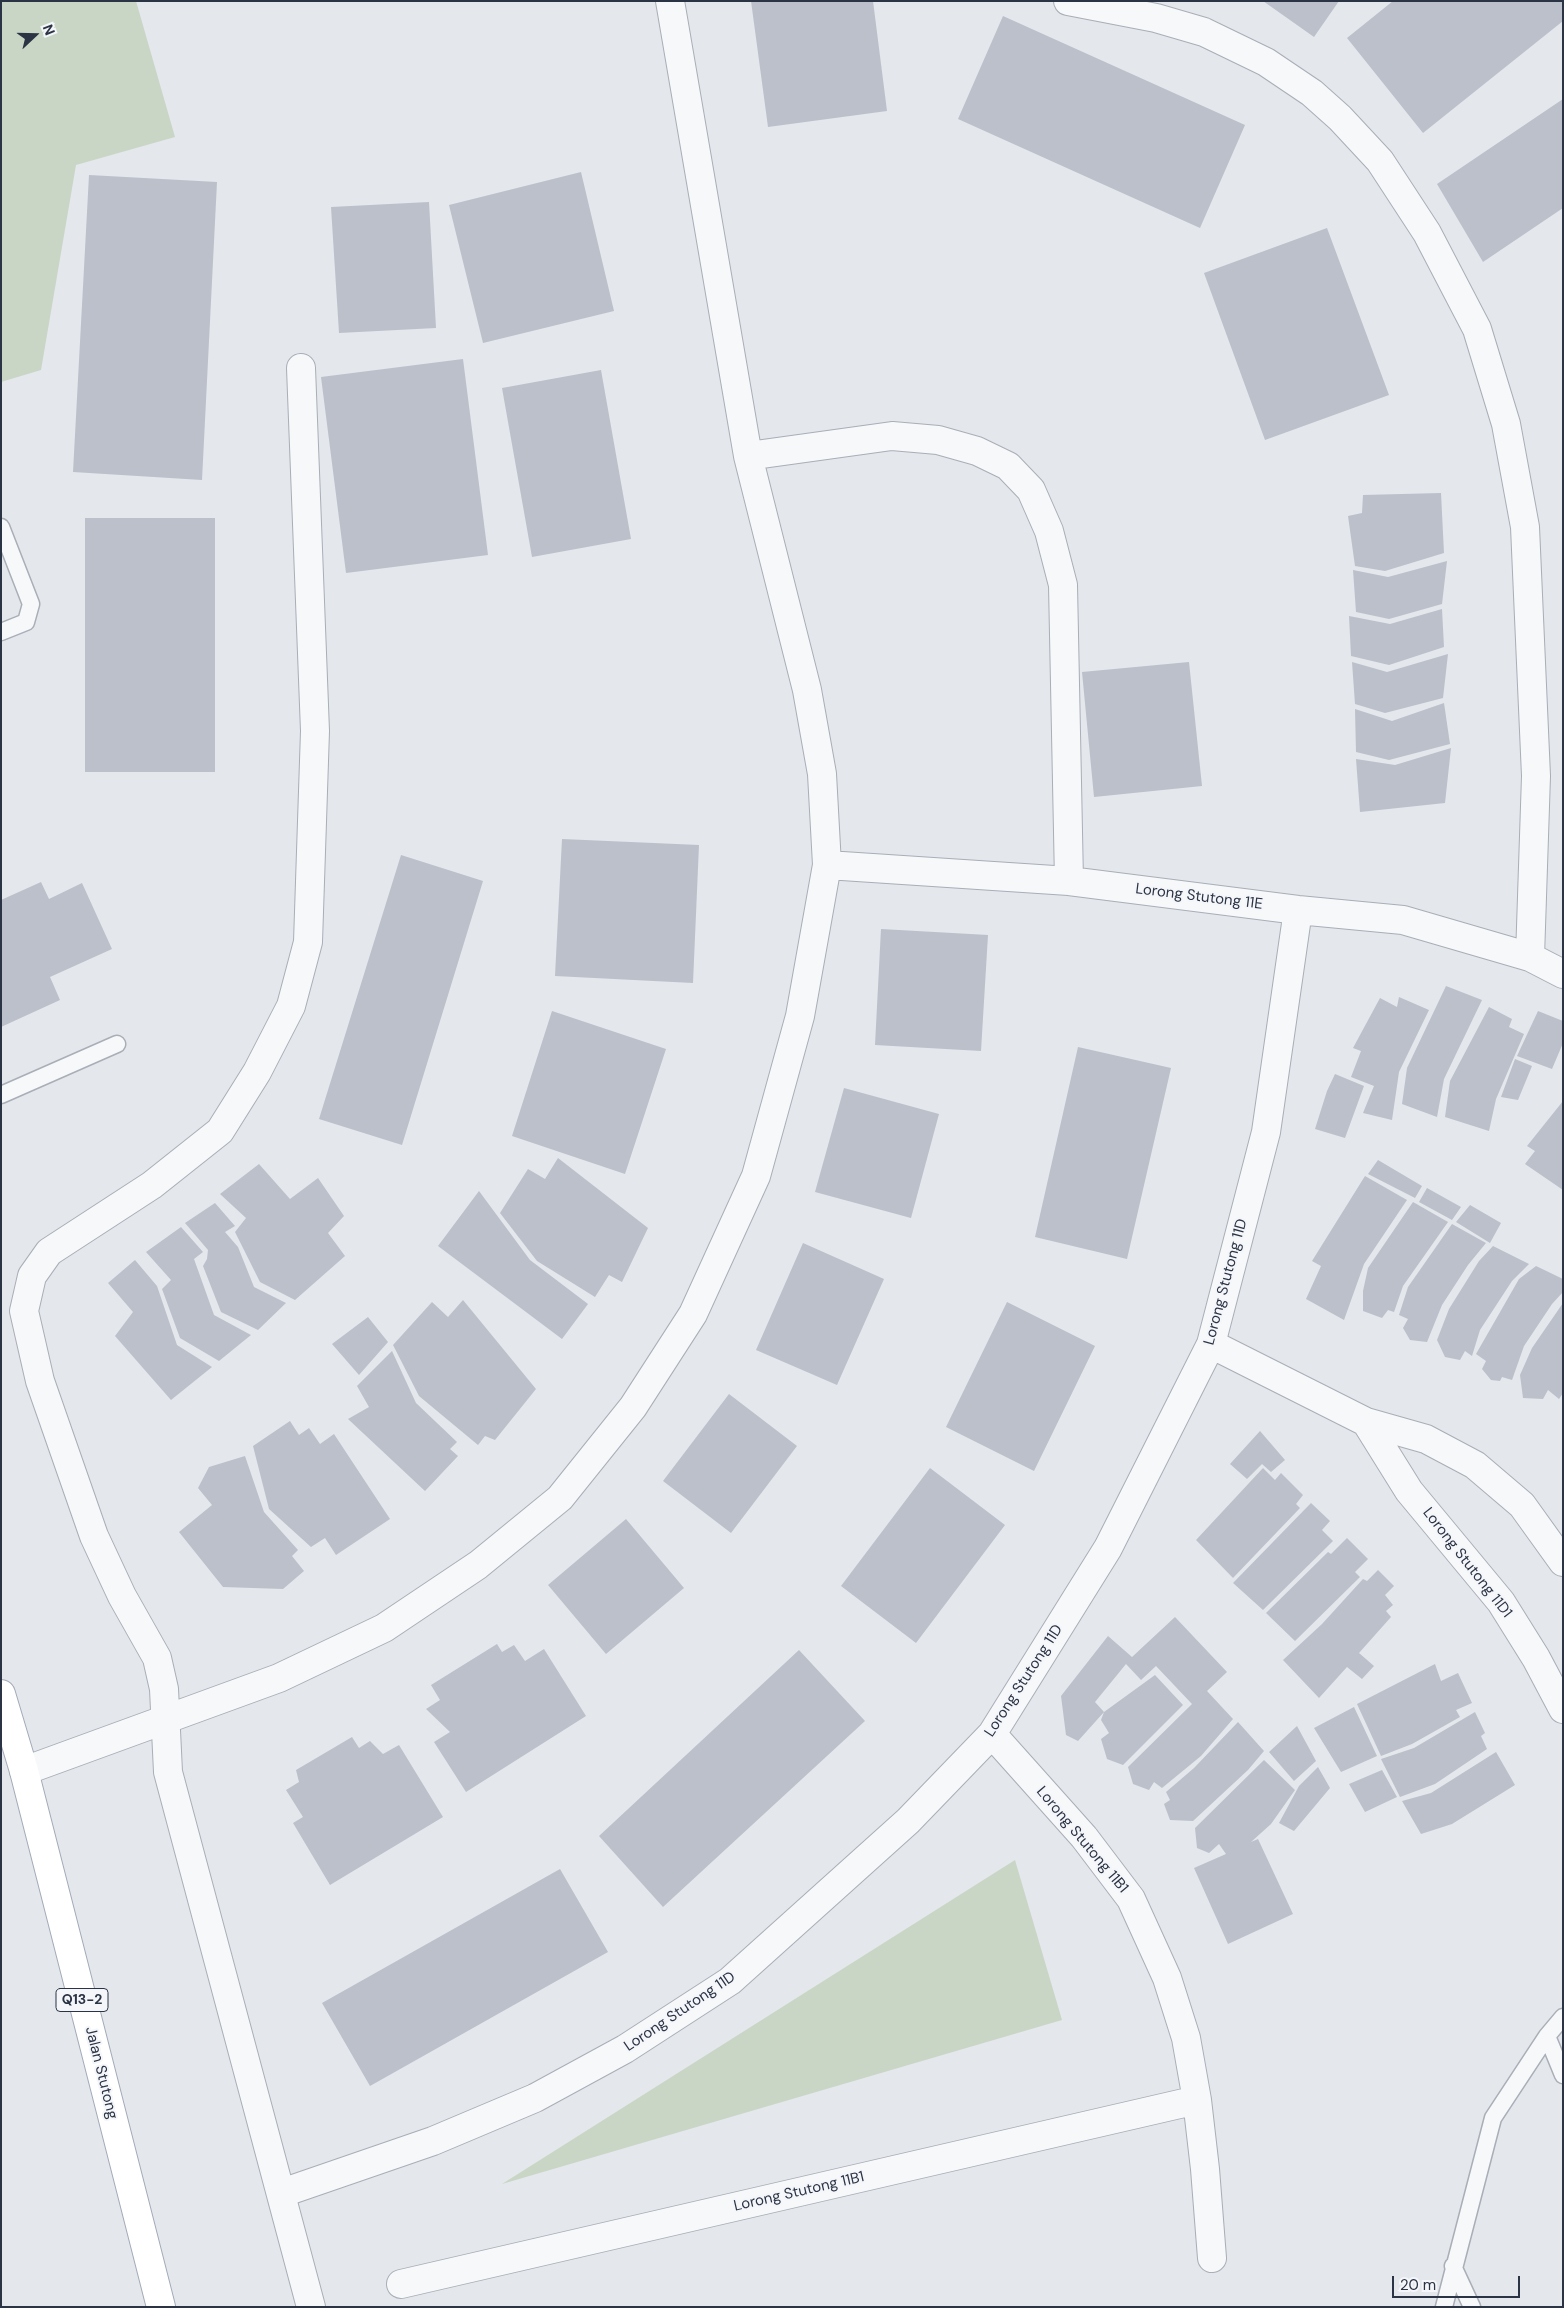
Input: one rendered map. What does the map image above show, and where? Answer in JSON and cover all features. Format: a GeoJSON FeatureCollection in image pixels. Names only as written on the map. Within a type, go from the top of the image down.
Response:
{"type":"FeatureCollection","features":[{"type":"Feature","properties":{"kind":"main road","name":"Jalan Stutong"},"geometry":{"type":"LineString","coordinates":[[1,1694],[24,1770],[161,2307]]}},
{"type":"Feature","properties":{"kind":"street"},"geometry":{"type":"LineString","coordinates":[[24,1770],[279,1678],[384,1628],[470,1570],[560,1498],[633,1407],[693,1314],[756,1176],[800,1016],[827,865],[822,774],[808,690],[748,456],[670,1]]}},
{"type":"Feature","properties":{"kind":"street"},"geometry":{"type":"LineString","coordinates":[[1068,1],[1156,18],[1204,32],[1266,62],[1312,93],[1340,118],[1380,161],[1427,233],[1477,329],[1506,424],[1526,527],[1536,776],[1530,957]]}},
{"type":"Feature","properties":{"kind":"street"},"geometry":{"type":"LineString","coordinates":[[300,368],[315,731],[308,942],[291,1006],[257,1072],[220,1131],[152,1185],[49,1252],[32,1276],[24,1311],[40,1381],[94,1536],[122,1596],[157,1658],[164,1689],[165,1745],[168,1772],[311,2307]]}},
{"type":"Feature","properties":{"kind":"street"},"geometry":{"type":"LineString","coordinates":[[748,456],[892,436],[938,440],[977,450],[1008,466],[1031,490],[1049,531],[1063,585],[1069,881]]}},
{"type":"Feature","properties":{"kind":"street","name":"Lorong Stutong 11E"},"geometry":{"type":"LineString","coordinates":[[827,865],[1069,881],[1298,910],[1403,920],[1530,957],[1563,974]]}},
{"type":"Feature","properties":{"kind":"street","name":"Lorong Stutong 11D"},"geometry":{"type":"LineString","coordinates":[[282,2193],[450,2134],[535,2098],[633,2044],[730,1981],[908,1821],[992,1734],[1108,1548],[1211,1344],[1266,1132],[1298,910]]}},
{"type":"Feature","properties":{"kind":"street"},"geometry":{"type":"LineString","coordinates":[[1211,1344],[1366,1422],[1426,1439],[1475,1465],[1522,1505],[1563,1562]]}},
{"type":"Feature","properties":{"kind":"street","name":"Lorong Stutong 11D1"},"geometry":{"type":"LineString","coordinates":[[1366,1422],[1409,1491],[1501,1602],[1536,1658],[1563,1709]]}},
{"type":"Feature","properties":{"kind":"street","name":"Lorong Stutong 11B1"},"geometry":{"type":"LineString","coordinates":[[992,1734],[1084,1837],[1132,1899],[1167,1978],[1186,2038],[1197,2100],[1212,2258]]}},
{"type":"Feature","properties":{"kind":"street","name":"Lorong Stutong 11B1"},"geometry":{"type":"LineString","coordinates":[[401,2284],[1197,2100]]}},
{"type":"Feature","properties":{"kind":"lane"},"geometry":{"type":"LineString","coordinates":[[1,527],[31,604],[26,622],[1,632]]}},
{"type":"Feature","properties":{"kind":"lane"},"geometry":{"type":"LineString","coordinates":[[1,1095],[116,1044]]}},
{"type":"Feature","properties":{"kind":"lane"},"geometry":{"type":"LineString","coordinates":[[1444,2307],[1453,2266],[1494,2118],[1547,2036],[1563,2017]]}},
{"type":"Feature","properties":{"kind":"lane"},"geometry":{"type":"LineString","coordinates":[[1547,2036],[1563,2075]]}},
{"type":"Feature","properties":{"kind":"lane"},"geometry":{"type":"LineString","coordinates":[[1453,2266],[1472,2307]]}},
{"type":"Feature","properties":{"kind":"green space"},"geometry":{"type":"Polygon","coordinates":[[[136,1],[175,137],[76,165],[41,370],[1,382],[1,2],[136,1]]]}},
{"type":"Feature","properties":{"kind":"green space"},"geometry":{"type":"Polygon","coordinates":[[[1015,1860],[1062,2020],[502,2184],[1015,1860]]]}},
{"type":"Feature","properties":{"kind":"building"},"geometry":{"type":"Polygon","coordinates":[[[751,1],[873,1],[887,111],[768,127],[751,1]]]}},
{"type":"Feature","properties":{"kind":"building"},"geometry":{"type":"Polygon","coordinates":[[[1263,1],[1339,1],[1314,37],[1263,1]]]}},
{"type":"Feature","properties":{"kind":"building"},"geometry":{"type":"Polygon","coordinates":[[[1393,1],[1563,1],[1563,21],[1423,133],[1347,38],[1393,1]]]}},
{"type":"Feature","properties":{"kind":"building"},"geometry":{"type":"Polygon","coordinates":[[[1003,16],[1245,125],[1200,228],[958,119],[1003,16]]]}},
{"type":"Feature","properties":{"kind":"building"},"geometry":{"type":"Polygon","coordinates":[[[1563,99],[1563,208],[1483,262],[1437,184],[1563,99]]]}},
{"type":"Feature","properties":{"kind":"building"},"geometry":{"type":"Polygon","coordinates":[[[581,172],[614,311],[483,343],[449,205],[581,172]]]}},
{"type":"Feature","properties":{"kind":"building"},"geometry":{"type":"Polygon","coordinates":[[[89,175],[217,182],[202,480],[73,472],[89,175]]]}},
{"type":"Feature","properties":{"kind":"building"},"geometry":{"type":"Polygon","coordinates":[[[429,202],[436,328],[339,333],[331,207],[429,202]]]}},
{"type":"Feature","properties":{"kind":"building"},"geometry":{"type":"Polygon","coordinates":[[[1327,228],[1389,395],[1265,440],[1204,273],[1327,228]]]}},
{"type":"Feature","properties":{"kind":"building"},"geometry":{"type":"Polygon","coordinates":[[[463,359],[488,555],[346,573],[321,377],[463,359]]]}},
{"type":"Feature","properties":{"kind":"building"},"geometry":{"type":"Polygon","coordinates":[[[601,370],[631,539],[532,557],[502,388],[601,370]]]}},
{"type":"Feature","properties":{"kind":"building"},"geometry":{"type":"Polygon","coordinates":[[[1441,493],[1444,553],[1385,571],[1355,566],[1348,516],[1362,513],[1363,495],[1441,493]]]}},
{"type":"Feature","properties":{"kind":"building"},"geometry":{"type":"Polygon","coordinates":[[[85,518],[215,518],[215,772],[85,772],[85,518]]]}},
{"type":"Feature","properties":{"kind":"building"},"geometry":{"type":"Polygon","coordinates":[[[1447,561],[1442,604],[1389,619],[1356,612],[1353,570],[1388,577],[1447,561]]]}},
{"type":"Feature","properties":{"kind":"building"},"geometry":{"type":"Polygon","coordinates":[[[1442,609],[1444,647],[1389,665],[1351,656],[1349,616],[1390,624],[1442,609]]]}},
{"type":"Feature","properties":{"kind":"building"},"geometry":{"type":"Polygon","coordinates":[[[1448,654],[1443,698],[1385,713],[1355,704],[1352,662],[1387,672],[1448,654]]]}},
{"type":"Feature","properties":{"kind":"building"},"geometry":{"type":"Polygon","coordinates":[[[1189,662],[1202,786],[1094,797],[1082,672],[1189,662]]]}},
{"type":"Feature","properties":{"kind":"building"},"geometry":{"type":"Polygon","coordinates":[[[1444,703],[1450,744],[1389,760],[1356,752],[1355,709],[1392,721],[1444,703]]]}},
{"type":"Feature","properties":{"kind":"building"},"geometry":{"type":"Polygon","coordinates":[[[1451,748],[1445,803],[1360,812],[1356,759],[1395,765],[1451,748]]]}},
{"type":"Feature","properties":{"kind":"building"},"geometry":{"type":"Polygon","coordinates":[[[562,839],[699,845],[693,983],[555,976],[562,839]]]}},
{"type":"Feature","properties":{"kind":"building"},"geometry":{"type":"Polygon","coordinates":[[[401,855],[483,881],[402,1145],[319,1119],[401,855]]]}},
{"type":"Feature","properties":{"kind":"building"},"geometry":{"type":"Polygon","coordinates":[[[41,882],[49,899],[82,883],[112,949],[50,977],[60,1000],[1,1027],[1,900],[41,882]]]}},
{"type":"Feature","properties":{"kind":"building"},"geometry":{"type":"Polygon","coordinates":[[[881,929],[988,935],[981,1051],[875,1045],[881,929]]]}},
{"type":"Feature","properties":{"kind":"building"},"geometry":{"type":"Polygon","coordinates":[[[1446,986],[1482,1000],[1444,1079],[1437,1117],[1402,1104],[1407,1068],[1446,986]]]}},
{"type":"Feature","properties":{"kind":"building"},"geometry":{"type":"Polygon","coordinates":[[[1399,997],[1429,1010],[1399,1072],[1392,1120],[1363,1113],[1374,1086],[1351,1077],[1361,1051],[1353,1048],[1380,998],[1397,1007],[1399,997]]]}},
{"type":"Feature","properties":{"kind":"building"},"geometry":{"type":"Polygon","coordinates":[[[1489,1007],[1512,1019],[1509,1027],[1524,1034],[1496,1099],[1489,1131],[1445,1117],[1450,1081],[1489,1007]]]}},
{"type":"Feature","properties":{"kind":"building"},"geometry":{"type":"Polygon","coordinates":[[[552,1011],[666,1049],[625,1174],[512,1136],[552,1011]]]}},
{"type":"Feature","properties":{"kind":"building"},"geometry":{"type":"Polygon","coordinates":[[[1538,1011],[1563,1021],[1563,1043],[1552,1069],[1517,1056],[1538,1011]]]}},
{"type":"Feature","properties":{"kind":"building"},"geometry":{"type":"Polygon","coordinates":[[[1078,1047],[1171,1068],[1127,1259],[1035,1237],[1078,1047]]]}},
{"type":"Feature","properties":{"kind":"building"},"geometry":{"type":"Polygon","coordinates":[[[1515,1059],[1532,1066],[1518,1100],[1501,1097],[1515,1059]]]}},
{"type":"Feature","properties":{"kind":"building"},"geometry":{"type":"Polygon","coordinates":[[[1335,1074],[1364,1086],[1345,1138],[1315,1129],[1327,1091],[1335,1074]]]}},
{"type":"Feature","properties":{"kind":"building"},"geometry":{"type":"Polygon","coordinates":[[[844,1088],[939,1114],[911,1218],[815,1192],[844,1088]]]}},
{"type":"Feature","properties":{"kind":"building"},"geometry":{"type":"Polygon","coordinates":[[[1563,1101],[1563,1190],[1525,1164],[1535,1151],[1527,1146],[1563,1101]]]}},
{"type":"Feature","properties":{"kind":"building"},"geometry":{"type":"Polygon","coordinates":[[[558,1158],[648,1228],[622,1282],[609,1275],[595,1297],[537,1261],[500,1213],[528,1169],[545,1179],[558,1158]]]}},
{"type":"Feature","properties":{"kind":"building"},"geometry":{"type":"Polygon","coordinates":[[[1378,1160],[1422,1186],[1415,1198],[1368,1174],[1378,1160]]]}},
{"type":"Feature","properties":{"kind":"building"},"geometry":{"type":"Polygon","coordinates":[[[259,1164],[290,1199],[318,1178],[344,1216],[328,1233],[345,1256],[295,1300],[260,1282],[235,1232],[246,1218],[220,1194],[259,1164]]]}},
{"type":"Feature","properties":{"kind":"building"},"geometry":{"type":"Polygon","coordinates":[[[1365,1176],[1407,1200],[1364,1264],[1344,1320],[1306,1299],[1321,1266],[1312,1261],[1365,1176]]]}},
{"type":"Feature","properties":{"kind":"building"},"geometry":{"type":"Polygon","coordinates":[[[1427,1188],[1461,1207],[1452,1220],[1419,1202],[1427,1188]]]}},
{"type":"Feature","properties":{"kind":"building"},"geometry":{"type":"Polygon","coordinates":[[[479,1191],[530,1260],[588,1304],[562,1339],[438,1246],[479,1191]]]}},
{"type":"Feature","properties":{"kind":"building"},"geometry":{"type":"Polygon","coordinates":[[[1413,1202],[1448,1222],[1403,1286],[1394,1312],[1388,1310],[1382,1318],[1363,1311],[1363,1291],[1368,1268],[1413,1202]]]}},
{"type":"Feature","properties":{"kind":"building"},"geometry":{"type":"Polygon","coordinates":[[[215,1203],[235,1226],[225,1232],[238,1247],[254,1287],[286,1303],[258,1330],[221,1312],[203,1266],[207,1259],[208,1250],[185,1223],[215,1203]]]}},
{"type":"Feature","properties":{"kind":"building"},"geometry":{"type":"Polygon","coordinates":[[[1470,1205],[1501,1223],[1490,1243],[1456,1222],[1470,1205]]]}},
{"type":"Feature","properties":{"kind":"building"},"geometry":{"type":"Polygon","coordinates":[[[1452,1224],[1486,1243],[1468,1265],[1442,1305],[1427,1342],[1410,1340],[1403,1328],[1408,1319],[1399,1315],[1408,1287],[1452,1224]]]}},
{"type":"Feature","properties":{"kind":"building"},"geometry":{"type":"Polygon","coordinates":[[[181,1227],[203,1252],[194,1259],[214,1315],[251,1335],[219,1361],[180,1338],[162,1289],[171,1280],[146,1252],[181,1227]]]}},
{"type":"Feature","properties":{"kind":"building"},"geometry":{"type":"Polygon","coordinates":[[[803,1243],[884,1279],[837,1385],[756,1350],[803,1243]]]}},
{"type":"Feature","properties":{"kind":"building"},"geometry":{"type":"Polygon","coordinates":[[[1493,1246],[1529,1264],[1512,1281],[1480,1330],[1472,1356],[1465,1351],[1460,1360],[1445,1357],[1437,1340],[1449,1309],[1479,1261],[1493,1246]]]}},
{"type":"Feature","properties":{"kind":"building"},"geometry":{"type":"Polygon","coordinates":[[[135,1260],[157,1286],[177,1345],[212,1367],[171,1400],[115,1336],[133,1312],[108,1283],[135,1260]]]}},
{"type":"Feature","properties":{"kind":"building"},"geometry":{"type":"Polygon","coordinates":[[[1536,1266],[1563,1279],[1563,1292],[1552,1304],[1524,1346],[1512,1380],[1502,1377],[1500,1381],[1491,1380],[1482,1369],[1486,1361],[1476,1354],[1519,1279],[1536,1266]]]}},
{"type":"Feature","properties":{"kind":"building"},"geometry":{"type":"Polygon","coordinates":[[[463,1300],[536,1389],[495,1440],[485,1436],[478,1445],[419,1396],[393,1345],[432,1302],[448,1317],[463,1300]]]}},
{"type":"Feature","properties":{"kind":"building"},"geometry":{"type":"Polygon","coordinates":[[[1007,1302],[1095,1346],[1034,1471],[946,1427],[1007,1302]]]}},
{"type":"Feature","properties":{"kind":"building"},"geometry":{"type":"Polygon","coordinates":[[[1563,1303],[1563,1393],[1559,1399],[1548,1390],[1543,1399],[1523,1398],[1520,1375],[1532,1348],[1563,1303]]]}},
{"type":"Feature","properties":{"kind":"building"},"geometry":{"type":"Polygon","coordinates":[[[368,1317],[388,1342],[359,1375],[332,1344],[368,1317]]]}},
{"type":"Feature","properties":{"kind":"building"},"geometry":{"type":"Polygon","coordinates":[[[392,1351],[416,1403],[457,1442],[450,1449],[458,1456],[425,1491],[348,1419],[369,1407],[357,1386],[392,1351]]]}},
{"type":"Feature","properties":{"kind":"building"},"geometry":{"type":"Polygon","coordinates":[[[729,1394],[797,1446],[731,1533],[663,1481],[729,1394]]]}},
{"type":"Feature","properties":{"kind":"building"},"geometry":{"type":"Polygon","coordinates":[[[290,1421],[299,1435],[309,1428],[320,1444],[334,1434],[390,1519],[336,1555],[325,1538],[311,1547],[269,1509],[253,1446],[290,1421]]]}},
{"type":"Feature","properties":{"kind":"building"},"geometry":{"type":"Polygon","coordinates":[[[1260,1431],[1285,1460],[1271,1472],[1262,1464],[1247,1479],[1230,1464],[1260,1431]]]}},
{"type":"Feature","properties":{"kind":"building"},"geometry":{"type":"Polygon","coordinates":[[[245,1456],[264,1512],[298,1550],[292,1556],[304,1571],[283,1589],[223,1587],[179,1532],[212,1505],[198,1488],[209,1467],[245,1456]]]}},
{"type":"Feature","properties":{"kind":"building"},"geometry":{"type":"Polygon","coordinates":[[[930,1468],[1005,1525],[916,1643],[841,1586],[930,1468]]]}},
{"type":"Feature","properties":{"kind":"building"},"geometry":{"type":"Polygon","coordinates":[[[1263,1468],[1275,1480],[1281,1473],[1303,1495],[1296,1504],[1300,1508],[1233,1578],[1196,1540],[1263,1468]]]}},
{"type":"Feature","properties":{"kind":"building"},"geometry":{"type":"Polygon","coordinates":[[[1311,1503],[1330,1521],[1322,1530],[1333,1541],[1263,1610],[1233,1583],[1311,1503]]]}},
{"type":"Feature","properties":{"kind":"building"},"geometry":{"type":"Polygon","coordinates":[[[626,1519],[684,1588],[606,1654],[548,1585],[626,1519]]]}},
{"type":"Feature","properties":{"kind":"building"},"geometry":{"type":"Polygon","coordinates":[[[1347,1538],[1368,1559],[1355,1572],[1360,1577],[1295,1641],[1266,1613],[1328,1552],[1331,1554],[1347,1538]]]}},
{"type":"Feature","properties":{"kind":"building"},"geometry":{"type":"Polygon","coordinates":[[[1378,1570],[1394,1586],[1385,1595],[1393,1605],[1386,1611],[1391,1617],[1359,1653],[1374,1666],[1362,1679],[1347,1667],[1319,1698],[1283,1660],[1322,1624],[1363,1579],[1367,1581],[1378,1570]]]}},
{"type":"Feature","properties":{"kind":"building"},"geometry":{"type":"Polygon","coordinates":[[[1175,1617],[1227,1672],[1207,1691],[1233,1719],[1201,1756],[1162,1788],[1154,1782],[1149,1790],[1133,1784],[1128,1767],[1192,1704],[1156,1666],[1141,1680],[1126,1664],[1095,1702],[1104,1712],[1078,1741],[1066,1735],[1061,1696],[1108,1636],[1132,1657],[1175,1617]]]}},
{"type":"Feature","properties":{"kind":"building"},"geometry":{"type":"Polygon","coordinates":[[[497,1644],[502,1652],[514,1645],[525,1661],[544,1649],[586,1716],[466,1792],[434,1742],[450,1732],[426,1709],[440,1700],[431,1685],[497,1644]]]}},
{"type":"Feature","properties":{"kind":"building"},"geometry":{"type":"Polygon","coordinates":[[[799,1650],[865,1721],[663,1907],[599,1836],[799,1650]]]}},
{"type":"Feature","properties":{"kind":"building"},"geometry":{"type":"Polygon","coordinates":[[[1435,1664],[1441,1681],[1458,1673],[1472,1703],[1456,1710],[1460,1717],[1412,1744],[1381,1756],[1357,1704],[1435,1664]]]}},
{"type":"Feature","properties":{"kind":"building"},"geometry":{"type":"Polygon","coordinates":[[[1155,1675],[1183,1705],[1123,1765],[1107,1759],[1101,1739],[1109,1733],[1101,1720],[1104,1712],[1155,1675]]]}},
{"type":"Feature","properties":{"kind":"building"},"geometry":{"type":"Polygon","coordinates":[[[1354,1707],[1377,1756],[1341,1772],[1314,1728],[1354,1707]]]}},
{"type":"Feature","properties":{"kind":"building"},"geometry":{"type":"Polygon","coordinates":[[[1475,1712],[1485,1733],[1481,1736],[1487,1749],[1435,1784],[1400,1797],[1381,1759],[1414,1748],[1475,1712]]]}},
{"type":"Feature","properties":{"kind":"building"},"geometry":{"type":"Polygon","coordinates":[[[1238,1722],[1264,1751],[1248,1770],[1193,1821],[1170,1820],[1164,1804],[1170,1800],[1166,1792],[1194,1768],[1238,1722]]]}},
{"type":"Feature","properties":{"kind":"building"},"geometry":{"type":"Polygon","coordinates":[[[1297,1726],[1316,1761],[1294,1781],[1269,1752],[1297,1726]]]}},
{"type":"Feature","properties":{"kind":"building"},"geometry":{"type":"Polygon","coordinates":[[[352,1737],[359,1748],[370,1741],[383,1754],[399,1745],[443,1817],[330,1885],[293,1823],[303,1817],[286,1790],[299,1782],[296,1770],[352,1737]]]}},
{"type":"Feature","properties":{"kind":"building"},"geometry":{"type":"Polygon","coordinates":[[[1496,1752],[1515,1785],[1452,1824],[1421,1834],[1402,1801],[1431,1793],[1496,1752]]]}},
{"type":"Feature","properties":{"kind":"building"},"geometry":{"type":"Polygon","coordinates":[[[1264,1760],[1295,1790],[1271,1824],[1251,1842],[1258,1839],[1293,1914],[1228,1944],[1194,1868],[1226,1854],[1219,1844],[1209,1853],[1197,1848],[1195,1828],[1264,1760]]]}},
{"type":"Feature","properties":{"kind":"building"},"geometry":{"type":"Polygon","coordinates":[[[1318,1767],[1330,1788],[1294,1831],[1279,1823],[1299,1786],[1318,1767]]]}},
{"type":"Feature","properties":{"kind":"building"},"geometry":{"type":"Polygon","coordinates":[[[1382,1770],[1397,1797],[1365,1812],[1349,1784],[1382,1770]]]}},
{"type":"Feature","properties":{"kind":"building"},"geometry":{"type":"Polygon","coordinates":[[[560,1869],[608,1952],[370,2086],[322,2003],[560,1869]]]}}]}
